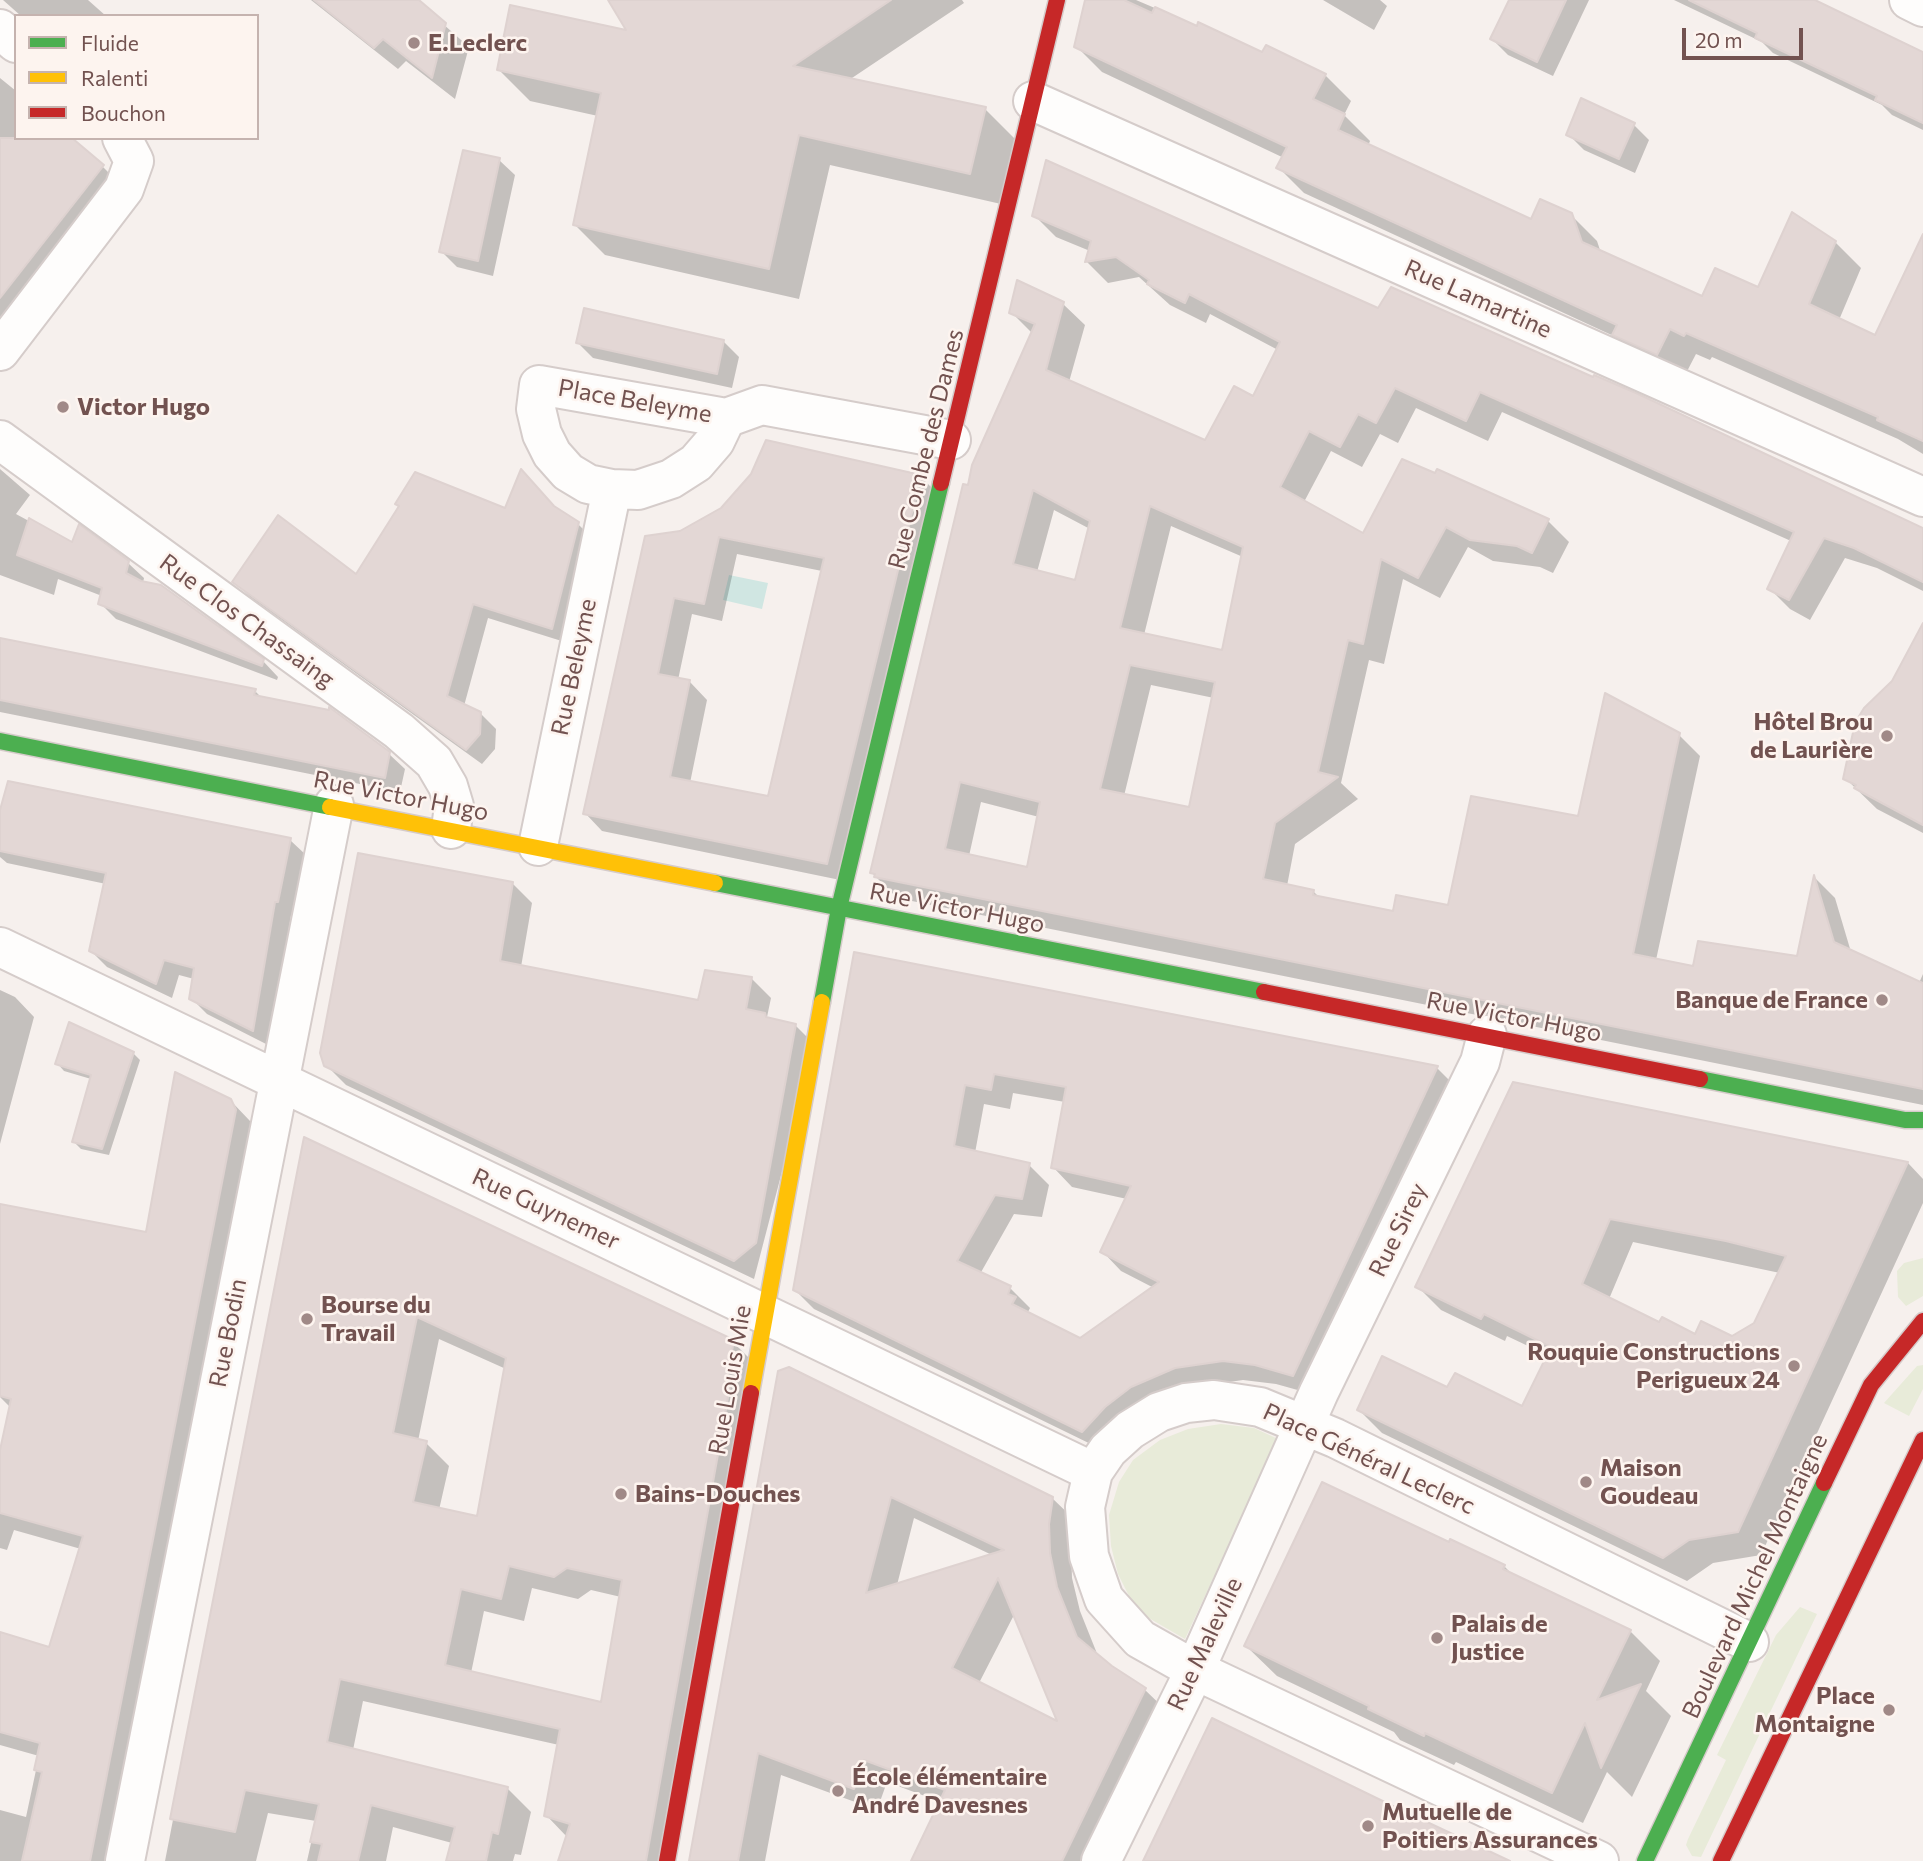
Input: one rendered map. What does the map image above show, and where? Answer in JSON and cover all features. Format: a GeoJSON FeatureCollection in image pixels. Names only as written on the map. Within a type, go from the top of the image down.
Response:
{"type":"FeatureCollection","features":[{"type":"Feature","properties":{"kind":"main road","name":"Rue Combe des Dames"},"geometry":{"type":"LineString","coordinates":[[839,908],[1057,0]]}},
{"type":"Feature","properties":{"kind":"main road","name":"Rue Victor Hugo"},"geometry":{"type":"LineString","coordinates":[[0,741],[334,805],[1905,1120],[1923,1120]]}},
{"type":"Feature","properties":{"kind":"main road","name":"Rue Louis Mie"},"geometry":{"type":"LineString","coordinates":[[667,1861],[839,908]]}},
{"type":"Feature","properties":{"kind":"main road","name":"Rue Victor Hugo"},"geometry":{"type":"LineString","coordinates":[[1905,1120],[1923,1130]]}},
{"type":"Feature","properties":{"kind":"main road","name":"Boulevard Michel Montaigne"},"geometry":{"type":"LineString","coordinates":[[1645,1861],[1871,1385],[1923,1321]]}},
{"type":"Feature","properties":{"kind":"main road"},"geometry":{"type":"LineString","coordinates":[[1721,1861],[1923,1440]]}},
{"type":"Feature","properties":{"kind":"street"},"geometry":{"type":"LineString","coordinates":[[1909,0],[1923,7]]}},
{"type":"Feature","properties":{"kind":"street"},"geometry":{"type":"LineString","coordinates":[[0,29],[14,41]]}},
{"type":"Feature","properties":{"kind":"street","name":"Rue Lamartine"},"geometry":{"type":"LineString","coordinates":[[1033,101],[1923,497]]}},
{"type":"Feature","properties":{"kind":"street"},"geometry":{"type":"LineString","coordinates":[[0,351],[124,189],[134,161],[123,140]]}},
{"type":"Feature","properties":{"kind":"street","name":"Place Beleyme"},"geometry":{"type":"LineString","coordinates":[[539,384],[726,418],[715,441],[696,463],[671,479],[638,490],[612,489],[587,484],[568,472],[552,454],[542,434],[536,409],[539,384]]}},
{"type":"Feature","properties":{"kind":"street"},"geometry":{"type":"LineString","coordinates":[[726,418],[762,405],[951,440]]}},
{"type":"Feature","properties":{"kind":"street","name":"Rue Clos Chassaing"},"geometry":{"type":"LineString","coordinates":[[0,440],[399,731],[434,762],[448,786],[454,806],[450,829]]}},
{"type":"Feature","properties":{"kind":"street","name":"Rue Beleyme"},"geometry":{"type":"LineString","coordinates":[[538,846],[612,489]]}},
{"type":"Feature","properties":{"kind":"street","name":"Rue Bodin"},"geometry":{"type":"LineString","coordinates":[[125,1861],[334,805]]}},
{"type":"Feature","properties":{"kind":"street","name":"Rue Guynemer"},"geometry":{"type":"LineString","coordinates":[[0,947],[278,1082],[765,1312],[1093,1472]]}},
{"type":"Feature","properties":{"kind":"street","name":"Rue Sirey"},"geometry":{"type":"LineString","coordinates":[[1304,1424],[1480,1062],[1487,1035]]}},
{"type":"Feature","properties":{"kind":"street","name":"Place Général Leclerc"},"geometry":{"type":"LineString","coordinates":[[1599,1861],[1195,1670],[1140,1639],[1104,1600],[1089,1556],[1085,1507],[1093,1472],[1108,1450],[1130,1430],[1158,1412],[1186,1403],[1214,1400],[1237,1402],[1276,1412],[1749,1642]]}},
{"type":"Feature","properties":{"kind":"street","name":"Rue Maleville"},"geometry":{"type":"LineString","coordinates":[[1101,1861],[1195,1670],[1304,1424]]}},
{"type":"Feature","properties":{"kind":"green space"},"geometry":{"type":"Polygon","coordinates":[[[1923,1258],[1923,1296],[1906,1306],[1898,1297],[1897,1271],[1904,1263],[1923,1258]]]}},
{"type":"Feature","properties":{"kind":"green space"},"geometry":{"type":"Polygon","coordinates":[[[1923,1365],[1923,1389],[1909,1416],[1884,1403],[1917,1366],[1923,1365]]]}},
{"type":"Feature","properties":{"kind":"green space"},"geometry":{"type":"Polygon","coordinates":[[[1221,1424],[1254,1428],[1278,1439],[1185,1639],[1147,1617],[1130,1598],[1118,1574],[1111,1546],[1109,1515],[1119,1482],[1133,1460],[1160,1440],[1188,1429],[1221,1424]]]}},
{"type":"Feature","properties":{"kind":"green space"},"geometry":{"type":"Polygon","coordinates":[[[1800,1607],[1817,1614],[1701,1857],[1692,1856],[1686,1845],[1688,1839],[1726,1760],[1717,1755],[1776,1635],[1800,1607]]]}},
{"type":"Feature","properties":{"kind":"water"},"geometry":{"type":"Polygon","coordinates":[[[729,575],[768,583],[762,609],[723,600],[729,575]]]}},
{"type":"Feature","properties":{"kind":"building","name":"E.Leclerc"},"geometry":{"type":"Polygon","coordinates":[[[314,0],[419,0],[446,23],[432,78],[383,39],[374,48],[314,0]]]}},
{"type":"Feature","properties":{"kind":"building"},"geometry":{"type":"Polygon","coordinates":[[[608,0],[891,0],[793,66],[986,107],[970,174],[799,135],[769,269],[573,225],[601,93],[497,70],[510,5],[626,30],[608,0]]]}},
{"type":"Feature","properties":{"kind":"building"},"geometry":{"type":"Polygon","coordinates":[[[1085,0],[1124,0],[1152,13],[1155,7],[1197,26],[1198,22],[1262,52],[1266,45],[1326,74],[1313,99],[1345,114],[1338,130],[1531,219],[1540,199],[1572,213],[1582,242],[1702,296],[1715,268],[1758,287],[1792,212],[1836,241],[1809,304],[1875,335],[1923,234],[1923,441],[1877,420],[1878,417],[1686,333],[1684,336],[1670,329],[1657,355],[1612,335],[1617,325],[1276,168],[1287,147],[1074,47],[1085,0]]]}},
{"type":"Feature","properties":{"kind":"building"},"geometry":{"type":"Polygon","coordinates":[[[1509,0],[1566,0],[1537,62],[1490,39],[1509,0]]]}},
{"type":"Feature","properties":{"kind":"building"},"geometry":{"type":"Polygon","coordinates":[[[1689,0],[1815,0],[1923,52],[1923,123],[1875,100],[1877,96],[1755,38],[1757,33],[1689,0]]]}},
{"type":"Feature","properties":{"kind":"building"},"geometry":{"type":"Polygon","coordinates":[[[1581,98],[1635,123],[1619,159],[1566,135],[1581,98]]]}},
{"type":"Feature","properties":{"kind":"building"},"geometry":{"type":"Polygon","coordinates":[[[0,138],[74,140],[104,165],[0,298],[0,138]]]}},
{"type":"Feature","properties":{"kind":"building"},"geometry":{"type":"Polygon","coordinates":[[[463,150],[500,158],[478,261],[439,252],[463,150]]]}},
{"type":"Feature","properties":{"kind":"building"},"geometry":{"type":"Polygon","coordinates":[[[1046,160],[1378,308],[1391,287],[1593,377],[1594,375],[1636,393],[1923,528],[1923,582],[1854,548],[1824,538],[1789,600],[1767,589],[1794,532],[1480,392],[1466,421],[1395,388],[1376,423],[1358,414],[1340,447],[1309,431],[1280,487],[1363,533],[1402,459],[1435,473],[1437,469],[1549,519],[1532,553],[1517,546],[1470,540],[1446,527],[1418,578],[1381,559],[1363,644],[1348,640],[1318,772],[1338,777],[1275,823],[1263,879],[1314,890],[1313,895],[1393,911],[1396,895],[1448,905],[1471,796],[1578,816],[1605,693],[1680,733],[1633,954],[1693,966],[1698,941],[1797,956],[1814,875],[1834,942],[1923,983],[1923,1089],[874,877],[875,874],[870,873],[963,484],[968,485],[972,465],[1035,324],[1009,313],[1017,280],[1064,302],[1046,370],[1205,440],[1234,386],[1253,396],[1280,342],[1189,294],[1185,303],[1147,284],[1149,280],[1116,257],[1085,262],[1091,241],[1032,216],[1046,160]],[[1033,490],[1013,564],[1075,580],[1090,521],[1033,490]],[[1150,506],[1120,628],[1222,650],[1243,547],[1150,506]],[[1130,665],[1100,789],[1189,807],[1215,682],[1130,665]],[[960,782],[945,849],[1027,867],[1040,802],[960,782]]]}},
{"type":"Feature","properties":{"kind":"building"},"geometry":{"type":"Polygon","coordinates":[[[584,308],[724,340],[717,374],[576,343],[584,308]]]}},
{"type":"Feature","properties":{"kind":"building"},"geometry":{"type":"Polygon","coordinates":[[[766,440],[921,475],[827,864],[583,814],[645,536],[680,531],[721,508],[751,474],[766,440]],[[719,537],[704,604],[674,598],[658,674],[690,680],[670,777],[768,796],[824,558],[719,537]]]}},
{"type":"Feature","properties":{"kind":"building"},"geometry":{"type":"Polygon","coordinates":[[[521,469],[554,506],[579,522],[552,629],[473,604],[447,696],[481,712],[480,734],[466,750],[232,582],[278,515],[356,574],[399,506],[395,504],[415,472],[505,508],[521,469]]]}},
{"type":"Feature","properties":{"kind":"building"},"geometry":{"type":"Polygon","coordinates":[[[29,518],[72,542],[79,524],[129,561],[126,573],[141,581],[161,585],[264,659],[262,666],[98,604],[102,588],[17,555],[29,518]]]}},
{"type":"Feature","properties":{"kind":"building","name":"Hôtel Brou de Laurière"},"geometry":{"type":"Polygon","coordinates":[[[1923,623],[1923,825],[1854,788],[1856,785],[1843,779],[1855,723],[1864,708],[1892,681],[1923,623]]]}},
{"type":"Feature","properties":{"kind":"building"},"geometry":{"type":"Polygon","coordinates":[[[0,638],[256,689],[254,695],[329,710],[329,707],[390,752],[385,778],[0,700],[0,638]]]}},
{"type":"Feature","properties":{"kind":"building"},"geometry":{"type":"Polygon","coordinates":[[[8,781],[291,838],[278,902],[275,902],[253,1031],[189,999],[194,968],[164,960],[156,984],[89,951],[106,873],[0,851],[0,810],[8,781]]]}},
{"type":"Feature","properties":{"kind":"building"},"geometry":{"type":"Polygon","coordinates":[[[358,853],[513,882],[500,961],[698,1000],[705,970],[752,977],[746,1009],[796,1024],[756,1243],[734,1261],[324,1066],[320,1053],[358,853]]]}},
{"type":"Feature","properties":{"kind":"building"},"geometry":{"type":"Polygon","coordinates":[[[854,952],[1438,1066],[1293,1376],[1255,1365],[1223,1361],[1175,1368],[1131,1387],[1105,1407],[1082,1432],[793,1290],[854,952]],[[994,1074],[991,1090],[965,1085],[954,1146],[1030,1163],[1022,1199],[995,1195],[957,1261],[1011,1286],[1008,1294],[1016,1297],[1012,1304],[1080,1338],[1159,1282],[1100,1252],[1131,1186],[1051,1168],[1066,1087],[994,1074]]]}},
{"type":"Feature","properties":{"kind":"building"},"geometry":{"type":"Polygon","coordinates":[[[69,1022],[134,1052],[102,1149],[72,1142],[91,1075],[55,1064],[69,1022]]]}},
{"type":"Feature","properties":{"kind":"building"},"geometry":{"type":"Polygon","coordinates":[[[175,1072],[231,1099],[236,1110],[154,1534],[90,1861],[22,1861],[42,1772],[34,1770],[40,1743],[0,1732],[0,1632],[49,1647],[83,1536],[0,1513],[0,1450],[11,1399],[0,1396],[0,1204],[146,1232],[175,1072]]]}},
{"type":"Feature","properties":{"kind":"building"},"geometry":{"type":"Polygon","coordinates":[[[1513,1082],[1908,1162],[1738,1532],[1689,1540],[1663,1558],[1357,1410],[1382,1356],[1447,1387],[1455,1373],[1522,1406],[1551,1347],[1484,1314],[1481,1319],[1415,1287],[1513,1082]],[[1610,1219],[1582,1284],[1659,1322],[1662,1317],[1695,1334],[1701,1321],[1732,1336],[1754,1323],[1786,1256],[1726,1241],[1610,1219]]]}},
{"type":"Feature","properties":{"kind":"building"},"geometry":{"type":"Polygon","coordinates":[[[304,1137],[734,1340],[725,1388],[730,1386],[646,1861],[558,1861],[570,1824],[544,1816],[560,1729],[340,1679],[327,1742],[508,1787],[498,1834],[492,1832],[486,1861],[446,1861],[455,1827],[371,1805],[358,1861],[318,1861],[322,1844],[310,1842],[319,1804],[245,1790],[235,1832],[170,1819],[304,1137]],[[417,1317],[393,1433],[427,1441],[413,1502],[477,1516],[506,1358],[417,1317]],[[509,1566],[501,1599],[461,1589],[445,1665],[601,1702],[622,1580],[567,1568],[554,1577],[509,1566]]]}},
{"type":"Feature","properties":{"kind":"building"},"geometry":{"type":"Polygon","coordinates":[[[789,1367],[1053,1497],[1049,1524],[1050,1553],[1057,1587],[1077,1637],[1112,1666],[1146,1688],[1062,1861],[911,1861],[945,1790],[864,1760],[854,1789],[758,1753],[738,1861],[689,1861],[778,1371],[789,1367]],[[891,1497],[866,1593],[1004,1550],[891,1497]],[[998,1578],[952,1668],[1057,1721],[998,1578]]]}},
{"type":"Feature","properties":{"kind":"building","name":"Palais de Justice"},"geometry":{"type":"Polygon","coordinates":[[[1322,1482],[1449,1542],[1450,1539],[1505,1565],[1503,1569],[1631,1630],[1597,1700],[1641,1684],[1601,1768],[1585,1723],[1552,1793],[1425,1733],[1424,1736],[1368,1709],[1369,1706],[1244,1646],[1322,1482]]]}},
{"type":"Feature","properties":{"kind":"building"},"geometry":{"type":"Polygon","coordinates":[[[1212,1718],[1395,1807],[1510,1861],[1143,1861],[1212,1718]]]}},
{"type":"Feature","properties":{"kind":"traffic: fast"},"geometry":{"type":"LineString","coordinates":[[822,1002],[839,908],[941,483]]}},
{"type":"Feature","properties":{"kind":"traffic: fast"},"geometry":{"type":"LineString","coordinates":[[0,741],[330,807]]}},
{"type":"Feature","properties":{"kind":"traffic: fast"},"geometry":{"type":"LineString","coordinates":[[715,883],[1264,992]]}},
{"type":"Feature","properties":{"kind":"traffic: fast"},"geometry":{"type":"LineString","coordinates":[[1700,1079],[1905,1120],[1923,1120]]}},
{"type":"Feature","properties":{"kind":"traffic: fast"},"geometry":{"type":"LineString","coordinates":[[1645,1861],[1824,1483]]}},
{"type":"Feature","properties":{"kind":"traffic: slow"},"geometry":{"type":"LineString","coordinates":[[330,807],[715,883]]}},
{"type":"Feature","properties":{"kind":"traffic: slow"},"geometry":{"type":"LineString","coordinates":[[751,1393],[822,1002]]}},
{"type":"Feature","properties":{"kind":"traffic: jam"},"geometry":{"type":"LineString","coordinates":[[941,483],[1057,0]]}},
{"type":"Feature","properties":{"kind":"traffic: jam"},"geometry":{"type":"LineString","coordinates":[[1264,992],[1700,1079]]}},
{"type":"Feature","properties":{"kind":"traffic: jam"},"geometry":{"type":"LineString","coordinates":[[1824,1483],[1871,1385],[1923,1321]]}},
{"type":"Feature","properties":{"kind":"traffic: jam"},"geometry":{"type":"LineString","coordinates":[[667,1861],[751,1393]]}},
{"type":"Feature","properties":{"kind":"traffic: jam"},"geometry":{"type":"LineString","coordinates":[[1721,1861],[1923,1440]]}},
{"type":"Feature","properties":{"kind":"place","name":"E.Leclerc"},"geometry":{"type":"Point","coordinates":[414,43]}},
{"type":"Feature","properties":{"kind":"place","name":"Victor Hugo"},"geometry":{"type":"Point","coordinates":[63,407]}},
{"type":"Feature","properties":{"kind":"place","name":"Hôtel Brou de Laurière"},"geometry":{"type":"Point","coordinates":[1887,736]}},
{"type":"Feature","properties":{"kind":"place","name":"Banque de France"},"geometry":{"type":"Point","coordinates":[1882,1000]}},
{"type":"Feature","properties":{"kind":"place","name":"Bourse du Travail"},"geometry":{"type":"Point","coordinates":[307,1319]}},
{"type":"Feature","properties":{"kind":"place","name":"Rouquie Constructions Perigueux 24"},"geometry":{"type":"Point","coordinates":[1794,1366]}},
{"type":"Feature","properties":{"kind":"place","name":"Maison Goudeau"},"geometry":{"type":"Point","coordinates":[1586,1482]}},
{"type":"Feature","properties":{"kind":"place","name":"Bains-Douches"},"geometry":{"type":"Point","coordinates":[621,1494]}},
{"type":"Feature","properties":{"kind":"place","name":"Palais de Justice"},"geometry":{"type":"Point","coordinates":[1437,1638]}},
{"type":"Feature","properties":{"kind":"place","name":"Place Montaigne"},"geometry":{"type":"Point","coordinates":[1889,1710]}},
{"type":"Feature","properties":{"kind":"place","name":"École élémentaire André Davesnes"},"geometry":{"type":"Point","coordinates":[838,1791]}},
{"type":"Feature","properties":{"kind":"place","name":"Mutuelle de Poitiers Assurances"},"geometry":{"type":"Point","coordinates":[1368,1826]}}]}
